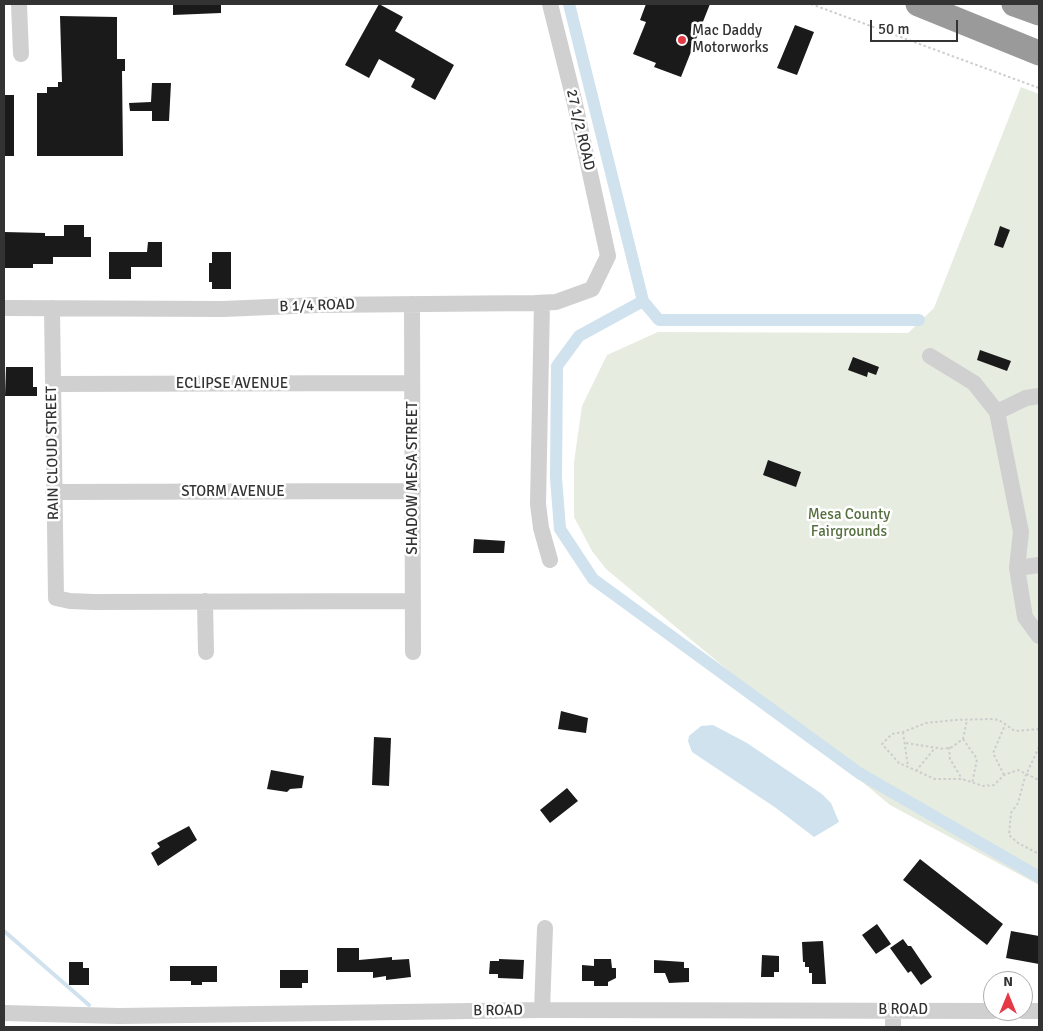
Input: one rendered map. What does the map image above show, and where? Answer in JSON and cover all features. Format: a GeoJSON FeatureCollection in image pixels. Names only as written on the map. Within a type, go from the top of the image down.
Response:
{"type":"FeatureCollection","features":[{"type":"Feature","properties":{"kind":"highway"},"geometry":{"type":"LineString","coordinates":[[1014,4],[1039,13]]}},
{"type":"Feature","properties":{"kind":"highway"},"geometry":{"type":"LineString","coordinates":[[924,6],[1039,53]]}},
{"type":"Feature","properties":{"kind":"highway"},"geometry":{"type":"LineString","coordinates":[[924,6],[1039,58]]}},
{"type":"Feature","properties":{"kind":"street"},"geometry":{"type":"LineString","coordinates":[[19,4],[21,54]]}},
{"type":"Feature","properties":{"kind":"street","name":"27 1/2 ROAD"},"geometry":{"type":"LineString","coordinates":[[550,4],[575,104],[608,256]]}},
{"type":"Feature","properties":{"kind":"street","name":"B 1/4 ROAD"},"geometry":{"type":"LineString","coordinates":[[4,308],[223,309],[556,302],[592,289],[608,256]]}},
{"type":"Feature","properties":{"kind":"street"},"geometry":{"type":"LineString","coordinates":[[542,303],[538,504],[541,528],[550,560]]}},
{"type":"Feature","properties":{"kind":"street","name":"SHADOW MESA STREET"},"geometry":{"type":"LineString","coordinates":[[412,304],[414,652]]}},
{"type":"Feature","properties":{"kind":"street","name":"RAIN CLOUD STREET"},"geometry":{"type":"LineString","coordinates":[[52,308],[53,492],[56,598],[78,601],[205,601]]}},
{"type":"Feature","properties":{"kind":"street"},"geometry":{"type":"LineString","coordinates":[[930,356],[974,383],[998,412],[1021,532],[1017,568],[1025,617],[1039,636]]}},
{"type":"Feature","properties":{"kind":"street","name":"ECLIPSE AVENUE"},"geometry":{"type":"LineString","coordinates":[[53,384],[412,383]]}},
{"type":"Feature","properties":{"kind":"street"},"geometry":{"type":"LineString","coordinates":[[998,412],[1026,398],[1039,396]]}},
{"type":"Feature","properties":{"kind":"street","name":"STORM AVENUE"},"geometry":{"type":"LineString","coordinates":[[53,492],[413,491]]}},
{"type":"Feature","properties":{"kind":"street"},"geometry":{"type":"LineString","coordinates":[[1017,568],[1039,565]]}},
{"type":"Feature","properties":{"kind":"street"},"geometry":{"type":"LineString","coordinates":[[206,652],[205,601],[413,601]]}},
{"type":"Feature","properties":{"kind":"street"},"geometry":{"type":"LineString","coordinates":[[542,1010],[544,928]]}},
{"type":"Feature","properties":{"kind":"street","name":"B ROAD"},"geometry":{"type":"LineString","coordinates":[[4,1013],[119,1021],[542,1010],[983,1010]]}},
{"type":"Feature","properties":{"kind":"street"},"geometry":{"type":"LineString","coordinates":[[893,1010],[894,1027]]}},
{"type":"Feature","properties":{"kind":"path"},"geometry":{"type":"LineString","coordinates":[[811,4],[1039,88]]}},
{"type":"Feature","properties":{"kind":"path"},"geometry":{"type":"LineString","coordinates":[[906,743],[935,748],[949,748],[963,739],[967,719]]}},
{"type":"Feature","properties":{"kind":"path"},"geometry":{"type":"LineString","coordinates":[[1039,730],[1015,731],[999,720],[967,719],[926,723],[892,734],[882,744],[894,759],[908,768],[935,779],[962,779],[972,784],[994,785],[1004,775],[1018,770],[1039,780]]}},
{"type":"Feature","properties":{"kind":"path"},"geometry":{"type":"LineString","coordinates":[[1004,775],[993,753],[1005,725]]}},
{"type":"Feature","properties":{"kind":"path"},"geometry":{"type":"LineString","coordinates":[[903,732],[908,768]]}},
{"type":"Feature","properties":{"kind":"path"},"geometry":{"type":"LineString","coordinates":[[963,739],[977,759],[972,784]]}},
{"type":"Feature","properties":{"kind":"path"},"geometry":{"type":"LineString","coordinates":[[1039,747],[1027,773],[1020,798],[1011,813],[1009,834],[1018,843],[1039,854]]}},
{"type":"Feature","properties":{"kind":"path"},"geometry":{"type":"LineString","coordinates":[[916,771],[935,748]]}},
{"type":"Feature","properties":{"kind":"path"},"geometry":{"type":"LineString","coordinates":[[949,748],[950,760],[962,779]]}},
{"type":"Feature","properties":{"kind":"green space","name":"Mesa County Fairgrounds"},"geometry":{"type":"Polygon","coordinates":[[[1021,87],[1039,94],[1039,885],[890,805],[606,569],[592,551],[574,517],[574,462],[582,406],[607,355],[658,332],[908,333],[934,308],[1021,87]]]}},
{"type":"Feature","properties":{"kind":"water"},"geometry":{"type":"Polygon","coordinates":[[[713,725],[747,743],[822,794],[831,803],[839,822],[814,837],[776,808],[692,752],[688,741],[689,736],[701,726],[713,725]]]}},
{"type":"Feature","properties":{"kind":"building"},"geometry":{"type":"Polygon","coordinates":[[[173,4],[221,4],[221,13],[173,15],[173,4]]]}},
{"type":"Feature","properties":{"kind":"building"},"geometry":{"type":"Polygon","coordinates":[[[379,4],[403,17],[395,31],[454,65],[435,100],[411,87],[415,79],[379,59],[369,78],[345,65],[379,4]]]}},
{"type":"Feature","properties":{"kind":"building"},"geometry":{"type":"Polygon","coordinates":[[[646,4],[710,4],[681,77],[654,67],[656,63],[633,54],[646,22],[640,20],[646,4]]]}},
{"type":"Feature","properties":{"kind":"building"},"geometry":{"type":"Polygon","coordinates":[[[60,16],[117,17],[117,59],[125,59],[125,71],[122,71],[123,156],[37,156],[37,93],[47,93],[47,87],[58,87],[58,82],[62,82],[60,16]]]}},
{"type":"Feature","properties":{"kind":"building"},"geometry":{"type":"Polygon","coordinates":[[[795,25],[814,32],[797,75],[777,68],[795,25]]]}},
{"type":"Feature","properties":{"kind":"building"},"geometry":{"type":"Polygon","coordinates":[[[152,83],[171,83],[169,121],[152,121],[152,111],[130,111],[129,103],[151,102],[152,83]]]}},
{"type":"Feature","properties":{"kind":"building"},"geometry":{"type":"Polygon","coordinates":[[[4,95],[14,95],[14,156],[4,156],[4,95]]]}},
{"type":"Feature","properties":{"kind":"building"},"geometry":{"type":"Polygon","coordinates":[[[64,225],[84,225],[84,237],[91,237],[91,257],[53,257],[53,264],[33,264],[33,268],[4,268],[4,232],[45,233],[45,236],[64,236],[64,225]]]}},
{"type":"Feature","properties":{"kind":"building"},"geometry":{"type":"Polygon","coordinates":[[[1000,226],[1010,230],[1003,248],[994,245],[1000,226]]]}},
{"type":"Feature","properties":{"kind":"building"},"geometry":{"type":"Polygon","coordinates":[[[148,242],[162,242],[162,267],[131,267],[131,279],[109,279],[109,252],[147,252],[148,242]]]}},
{"type":"Feature","properties":{"kind":"building"},"geometry":{"type":"Polygon","coordinates":[[[212,252],[231,252],[231,289],[212,289],[212,282],[209,282],[209,263],[212,263],[212,252]]]}},
{"type":"Feature","properties":{"kind":"building"},"geometry":{"type":"Polygon","coordinates":[[[980,350],[1011,361],[1007,371],[977,360],[980,350]]]}},
{"type":"Feature","properties":{"kind":"building"},"geometry":{"type":"Polygon","coordinates":[[[853,357],[879,367],[876,375],[868,372],[867,377],[848,370],[853,357]]]}},
{"type":"Feature","properties":{"kind":"building"},"geometry":{"type":"Polygon","coordinates":[[[6,367],[33,367],[33,387],[37,387],[37,396],[5,396],[6,367]]]}},
{"type":"Feature","properties":{"kind":"building"},"geometry":{"type":"Polygon","coordinates":[[[768,460],[801,472],[796,487],[763,475],[768,460]]]}},
{"type":"Feature","properties":{"kind":"building"},"geometry":{"type":"Polygon","coordinates":[[[474,539],[505,541],[504,553],[473,553],[474,539]]]}},
{"type":"Feature","properties":{"kind":"building"},"geometry":{"type":"Polygon","coordinates":[[[561,711],[588,718],[586,733],[558,729],[561,711]]]}},
{"type":"Feature","properties":{"kind":"building"},"geometry":{"type":"Polygon","coordinates":[[[374,737],[391,738],[389,786],[372,785],[374,737]]]}},
{"type":"Feature","properties":{"kind":"building"},"geometry":{"type":"Polygon","coordinates":[[[271,770],[304,776],[302,788],[290,789],[287,792],[267,789],[271,770]]]}},
{"type":"Feature","properties":{"kind":"building"},"geometry":{"type":"Polygon","coordinates":[[[567,788],[578,801],[550,823],[540,810],[567,788]]]}},
{"type":"Feature","properties":{"kind":"building"},"geometry":{"type":"Polygon","coordinates":[[[189,826],[197,840],[158,866],[151,853],[160,847],[157,843],[189,826]]]}},
{"type":"Feature","properties":{"kind":"building"},"geometry":{"type":"Polygon","coordinates":[[[920,859],[1003,924],[987,945],[903,880],[920,859]]]}},
{"type":"Feature","properties":{"kind":"building"},"geometry":{"type":"Polygon","coordinates":[[[877,924],[891,944],[876,954],[862,935],[877,924]]]}},
{"type":"Feature","properties":{"kind":"building"},"geometry":{"type":"Polygon","coordinates":[[[1011,931],[1039,936],[1039,964],[1006,958],[1011,931]]]}},
{"type":"Feature","properties":{"kind":"building"},"geometry":{"type":"Polygon","coordinates":[[[903,939],[908,946],[911,946],[932,977],[921,985],[911,971],[908,973],[890,948],[903,939]]]}},
{"type":"Feature","properties":{"kind":"building"},"geometry":{"type":"Polygon","coordinates":[[[823,941],[826,984],[812,984],[812,973],[809,973],[809,967],[805,967],[805,962],[803,962],[802,942],[823,941]]]}},
{"type":"Feature","properties":{"kind":"building"},"geometry":{"type":"Polygon","coordinates":[[[337,948],[359,948],[359,960],[392,957],[392,960],[409,959],[411,977],[386,980],[386,976],[373,978],[373,972],[337,972],[337,948]]]}},
{"type":"Feature","properties":{"kind":"building"},"geometry":{"type":"Polygon","coordinates":[[[762,955],[779,956],[779,972],[774,972],[774,977],[761,977],[762,955]]]}},
{"type":"Feature","properties":{"kind":"building"},"geometry":{"type":"Polygon","coordinates":[[[499,959],[524,960],[523,979],[498,978],[498,974],[489,974],[490,961],[499,961],[499,959]]]}},
{"type":"Feature","properties":{"kind":"building"},"geometry":{"type":"Polygon","coordinates":[[[594,959],[611,959],[612,968],[616,968],[616,978],[608,982],[608,986],[594,986],[594,981],[582,981],[582,965],[594,966],[594,959]]]}},
{"type":"Feature","properties":{"kind":"building"},"geometry":{"type":"Polygon","coordinates":[[[654,960],[684,962],[684,968],[689,968],[689,982],[669,983],[665,973],[654,973],[654,960]]]}},
{"type":"Feature","properties":{"kind":"building"},"geometry":{"type":"Polygon","coordinates":[[[69,962],[83,962],[83,968],[89,968],[89,985],[69,985],[69,962]]]}},
{"type":"Feature","properties":{"kind":"building"},"geometry":{"type":"Polygon","coordinates":[[[170,966],[217,966],[217,982],[202,982],[202,985],[191,985],[191,981],[170,981],[170,966]]]}},
{"type":"Feature","properties":{"kind":"building"},"geometry":{"type":"Polygon","coordinates":[[[280,970],[308,970],[308,983],[302,983],[302,988],[280,988],[280,970]]]}},
{"type":"Feature","properties":{"kind":"waterway"},"geometry":{"type":"LineString","coordinates":[[569,4],[643,301],[659,320],[919,320]]}},
{"type":"Feature","properties":{"kind":"waterway"},"geometry":{"type":"LineString","coordinates":[[643,301],[579,336],[557,366],[556,478],[560,529],[593,579],[859,773],[1039,877]]}},
{"type":"Feature","properties":{"kind":"waterway"},"geometry":{"type":"LineString","coordinates":[[4,931],[89,1005]]}},
{"type":"Feature","properties":{"kind":"place","name":"Mac Daddy Motorworks"},"geometry":{"type":"Point","coordinates":[682,40]}}]}
